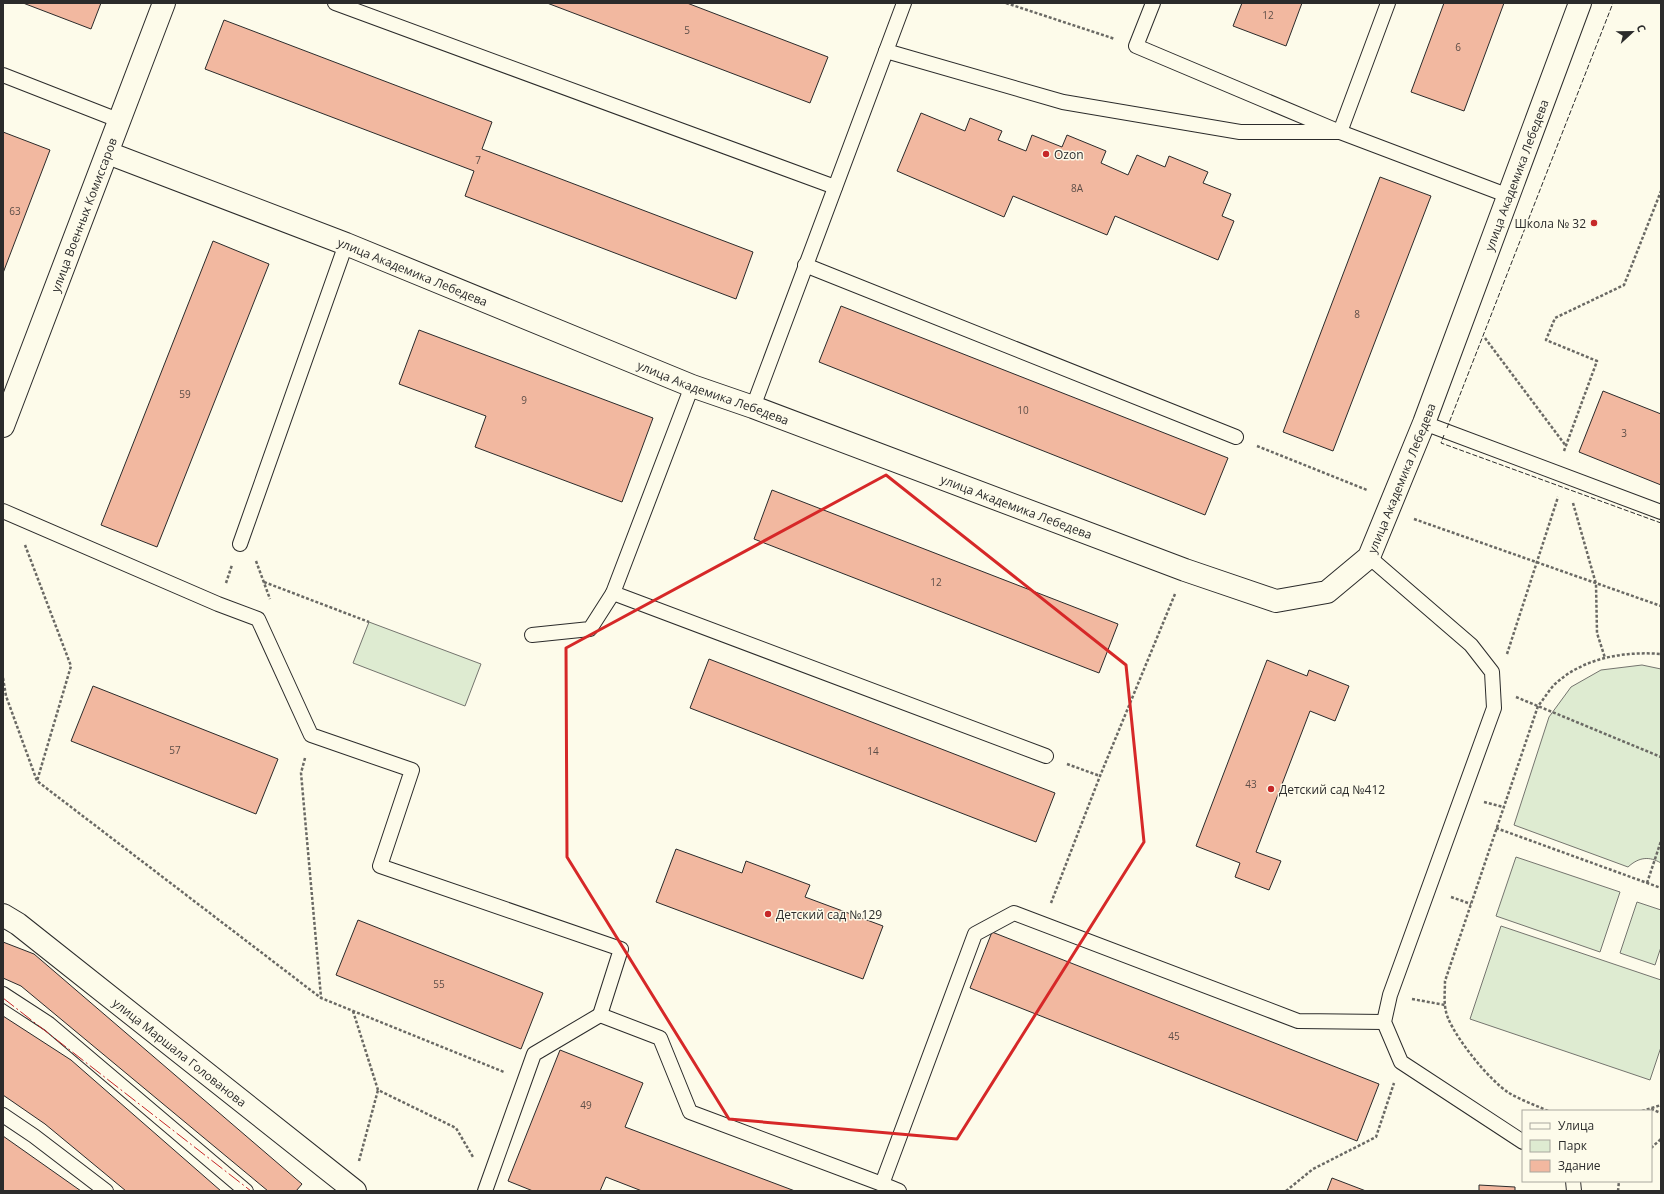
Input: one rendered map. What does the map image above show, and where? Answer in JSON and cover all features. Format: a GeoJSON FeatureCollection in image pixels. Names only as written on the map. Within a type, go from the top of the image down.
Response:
{"type":"FeatureCollection","features":[{"type":"Feature","properties":{"kind":"street","name":"улица Военных Комиссаров"},"geometry":{"type":"LineString","coordinates":[[4,423],[108,153],[118,120],[164,3]]}},
{"type":"Feature","properties":{"kind":"street","name":"улица Академика Лебедева"},"geometry":{"type":"LineString","coordinates":[[108,153],[346,244],[692,386],[753,407],[1185,570],[1276,601],[1327,592],[1369,557],[1424,423],[1580,3]]}},
{"type":"Feature","properties":{"kind":"street","name":"улица Маршала Голованова"},"geometry":{"type":"LineString","coordinates":[[3,915],[18,924],[354,1190]]}},
{"type":"Feature","properties":{"kind":"lane"},"geometry":{"type":"LineString","coordinates":[[335,3],[835,187]]}},
{"type":"Feature","properties":{"kind":"lane"},"geometry":{"type":"LineString","coordinates":[[753,407],[904,3]]}},
{"type":"Feature","properties":{"kind":"lane"},"geometry":{"type":"LineString","coordinates":[[1153,3],[1136,46],[1340,132],[1509,196]]}},
{"type":"Feature","properties":{"kind":"lane"},"geometry":{"type":"LineString","coordinates":[[1340,132],[1388,3]]}},
{"type":"Feature","properties":{"kind":"lane"},"geometry":{"type":"LineString","coordinates":[[886,51],[1063,102],[1240,132],[1340,132]]}},
{"type":"Feature","properties":{"kind":"lane"},"geometry":{"type":"LineString","coordinates":[[3,75],[118,120]]}},
{"type":"Feature","properties":{"kind":"lane"},"geometry":{"type":"LineString","coordinates":[[240,544],[346,244]]}},
{"type":"Feature","properties":{"kind":"lane"},"geometry":{"type":"LineString","coordinates":[[806,265],[1236,437]]}},
{"type":"Feature","properties":{"kind":"lane"},"geometry":{"type":"LineString","coordinates":[[532,636],[590,629],[613,593],[692,386]]}},
{"type":"Feature","properties":{"kind":"lane"},"geometry":{"type":"LineString","coordinates":[[1424,423],[1661,512]]}},
{"type":"Feature","properties":{"kind":"lane"},"geometry":{"type":"LineString","coordinates":[[8,513],[218,604],[258,619],[311,735],[412,770],[380,866],[621,949],[600,1015],[534,1054],[486,1188]]}},
{"type":"Feature","properties":{"kind":"lane"},"geometry":{"type":"LineString","coordinates":[[1369,557],[1471,645],[1492,672],[1494,708],[1390,995],[1384,1022],[1401,1062],[1522,1141]]}},
{"type":"Feature","properties":{"kind":"lane"},"geometry":{"type":"LineString","coordinates":[[613,593],[1046,756]]}},
{"type":"Feature","properties":{"kind":"lane"},"geometry":{"type":"LineString","coordinates":[[882,1184],[974,934],[1014,913],[1298,1021],[1384,1022]]}},
{"type":"Feature","properties":{"kind":"lane"},"geometry":{"type":"LineString","coordinates":[[3,994],[49,1024],[246,1191]]}},
{"type":"Feature","properties":{"kind":"lane"},"geometry":{"type":"LineString","coordinates":[[600,1015],[660,1038],[690,1112],[899,1191]]}},
{"type":"Feature","properties":{"kind":"lane"},"geometry":{"type":"LineString","coordinates":[[3,1115],[34,1136],[106,1191]]}},
{"type":"Feature","properties":{"kind":"path"},"geometry":{"type":"LineString","coordinates":[[1006,3],[1136,46]]}},
{"type":"Feature","properties":{"kind":"path"},"geometry":{"type":"LineString","coordinates":[[1492,672],[1504,662],[1536,563],[1561,474],[1566,446],[1597,361],[1546,340],[1555,318],[1624,285],[1661,191]]}},
{"type":"Feature","properties":{"kind":"path"},"geometry":{"type":"LineString","coordinates":[[1466,312],[1566,446]]}},
{"type":"Feature","properties":{"kind":"path"},"geometry":{"type":"LineString","coordinates":[[1236,437],[1371,492]]}},
{"type":"Feature","properties":{"kind":"path"},"geometry":{"type":"LineString","coordinates":[[1561,474],[1596,584],[1597,633],[1605,658]]}},
{"type":"Feature","properties":{"kind":"path"},"geometry":{"type":"LineString","coordinates":[[1388,510],[1661,606]]}},
{"type":"Feature","properties":{"kind":"path"},"geometry":{"type":"LineString","coordinates":[[8,513],[71,666],[37,781]]}},
{"type":"Feature","properties":{"kind":"path"},"geometry":{"type":"LineString","coordinates":[[218,604],[240,544]]}},
{"type":"Feature","properties":{"kind":"path"},"geometry":{"type":"LineString","coordinates":[[1043,924],[1100,776],[1185,570]]}},
{"type":"Feature","properties":{"kind":"path"},"geometry":{"type":"LineString","coordinates":[[264,582],[369,622]]}},
{"type":"Feature","properties":{"kind":"path"},"geometry":{"type":"LineString","coordinates":[[1546,1110],[1508,1092],[1480,1066],[1458,1035],[1448,1017],[1445,1005],[1445,981],[1538,706],[1555,684],[1574,671],[1595,661],[1618,655],[1641,652],[1661,654]]}},
{"type":"Feature","properties":{"kind":"path"},"geometry":{"type":"LineString","coordinates":[[3,678],[6,696],[37,781],[321,998],[524,1080]]}},
{"type":"Feature","properties":{"kind":"path"},"geometry":{"type":"LineString","coordinates":[[1493,687],[1661,757]]}},
{"type":"Feature","properties":{"kind":"path"},"geometry":{"type":"LineString","coordinates":[[311,735],[301,773],[321,998]]}},
{"type":"Feature","properties":{"kind":"path"},"geometry":{"type":"LineString","coordinates":[[1046,756],[1100,776]]}},
{"type":"Feature","properties":{"kind":"path"},"geometry":{"type":"LineString","coordinates":[[1496,828],[1661,888]]}},
{"type":"Feature","properties":{"kind":"path"},"geometry":{"type":"LineString","coordinates":[[1647,883],[1661,841]]}},
{"type":"Feature","properties":{"kind":"path"},"geometry":{"type":"LineString","coordinates":[[1390,995],[1445,1005]]}},
{"type":"Feature","properties":{"kind":"path"},"geometry":{"type":"LineString","coordinates":[[353,1011],[378,1090],[354,1190]]}},
{"type":"Feature","properties":{"kind":"path"},"geometry":{"type":"LineString","coordinates":[[1286,1191],[1314,1169],[1376,1137],[1401,1062]]}},
{"type":"Feature","properties":{"kind":"path"},"geometry":{"type":"LineString","coordinates":[[378,1090],[456,1128],[486,1188]]}},
{"type":"Feature","properties":{"kind":"path"},"geometry":{"type":"LineString","coordinates":[[1645,1110],[1661,1105]]}},
{"type":"Feature","properties":{"kind":"path"},"geometry":{"type":"LineString","coordinates":[[1651,1108],[1661,1113]]}},
{"type":"Feature","properties":{"kind":"path"},"geometry":{"type":"LineString","coordinates":[[1652,1147],[1661,1139]]}},
{"type":"Feature","properties":{"kind":"highlighted area"},"geometry":{"type":"Polygon","coordinates":[[[886,475],[1126,665],[1144,842],[957,1139],[729,1119],[567,857],[566,648],[886,475]]]}},
{"type":"Feature","properties":{"kind":"green space"},"geometry":{"type":"Polygon","coordinates":[[[369,622],[481,664],[465,706],[353,663],[369,622]]]}},
{"type":"Feature","properties":{"kind":"green space"},"geometry":{"type":"Polygon","coordinates":[[[1642,665],[1661,669],[1661,863],[1652,859],[1640,859],[1628,867],[1514,825],[1549,717],[1571,687],[1601,670],[1642,665]]]}},
{"type":"Feature","properties":{"kind":"green space"},"geometry":{"type":"Polygon","coordinates":[[[1516,857],[1620,892],[1600,952],[1496,916],[1516,857]]]}},
{"type":"Feature","properties":{"kind":"green space"},"geometry":{"type":"Polygon","coordinates":[[[1637,902],[1661,910],[1661,947],[1655,965],[1620,953],[1637,902]]]}},
{"type":"Feature","properties":{"kind":"green space"},"geometry":{"type":"Polygon","coordinates":[[[1501,926],[1661,980],[1661,1047],[1650,1080],[1470,1019],[1501,926]]]}},
{"type":"Feature","properties":{"kind":"building"},"geometry":{"type":"Polygon","coordinates":[[[23,3],[101,3],[91,29],[23,3]]]}},
{"type":"Feature","properties":{"kind":"building"},"geometry":{"type":"Polygon","coordinates":[[[547,3],[687,3],[828,57],[810,103],[547,3]]]}},
{"type":"Feature","properties":{"kind":"building"},"geometry":{"type":"Polygon","coordinates":[[[1242,3],[1302,3],[1286,46],[1233,26],[1242,3]]]}},
{"type":"Feature","properties":{"kind":"building"},"geometry":{"type":"Polygon","coordinates":[[[1444,3],[1504,3],[1464,111],[1411,92],[1444,3]]]}},
{"type":"Feature","properties":{"kind":"building"},"geometry":{"type":"Polygon","coordinates":[[[224,20],[492,122],[482,149],[753,252],[736,299],[465,196],[474,171],[205,69],[224,20]]]}},
{"type":"Feature","properties":{"kind":"building"},"geometry":{"type":"Polygon","coordinates":[[[921,113],[965,131],[970,118],[1002,131],[998,140],[1026,151],[1032,135],[1062,147],[1067,135],[1106,151],[1101,163],[1128,175],[1137,155],[1165,167],[1169,156],[1208,172],[1203,183],[1231,194],[1222,216],[1234,221],[1218,260],[1115,216],[1107,235],[1013,196],[1004,217],[897,171],[921,113]]]}},
{"type":"Feature","properties":{"kind":"building"},"geometry":{"type":"Polygon","coordinates":[[[3,132],[50,150],[3,273],[3,132]]]}},
{"type":"Feature","properties":{"kind":"building"},"geometry":{"type":"Polygon","coordinates":[[[1380,177],[1431,196],[1333,451],[1283,432],[1380,177]]]}},
{"type":"Feature","properties":{"kind":"building"},"geometry":{"type":"Polygon","coordinates":[[[213,241],[269,264],[157,547],[101,525],[213,241]]]}},
{"type":"Feature","properties":{"kind":"building"},"geometry":{"type":"Polygon","coordinates":[[[841,306],[1228,458],[1205,515],[819,362],[841,306]]]}},
{"type":"Feature","properties":{"kind":"building"},"geometry":{"type":"Polygon","coordinates":[[[419,330],[653,418],[622,502],[475,447],[486,416],[399,384],[419,330]]]}},
{"type":"Feature","properties":{"kind":"building"},"geometry":{"type":"Polygon","coordinates":[[[1603,391],[1661,414],[1661,485],[1579,452],[1603,391]]]}},
{"type":"Feature","properties":{"kind":"building"},"geometry":{"type":"Polygon","coordinates":[[[772,490],[1118,624],[1099,673],[754,539],[772,490]]]}},
{"type":"Feature","properties":{"kind":"building"},"geometry":{"type":"Polygon","coordinates":[[[709,659],[1055,793],[1036,842],[690,708],[709,659]]]}},
{"type":"Feature","properties":{"kind":"building"},"geometry":{"type":"Polygon","coordinates":[[[1267,660],[1307,676],[1309,670],[1349,686],[1335,721],[1310,711],[1256,852],[1281,861],[1269,890],[1235,877],[1240,863],[1196,846],[1267,660]]]}},
{"type":"Feature","properties":{"kind":"building"},"geometry":{"type":"Polygon","coordinates":[[[93,686],[278,759],[256,814],[71,741],[93,686]]]}},
{"type":"Feature","properties":{"kind":"building"},"geometry":{"type":"Polygon","coordinates":[[[676,849],[742,873],[746,861],[810,885],[805,897],[883,926],[863,979],[656,902],[676,849]]]}},
{"type":"Feature","properties":{"kind":"building"},"geometry":{"type":"Polygon","coordinates":[[[358,920],[543,993],[521,1049],[336,975],[358,920]]]}},
{"type":"Feature","properties":{"kind":"building"},"geometry":{"type":"Polygon","coordinates":[[[992,932],[1379,1084],[1357,1141],[970,988],[992,932]]]}},
{"type":"Feature","properties":{"kind":"building"},"geometry":{"type":"Polygon","coordinates":[[[3,942],[34,954],[302,1184],[296,1191],[268,1191],[21,986],[3,978],[3,942]]]}},
{"type":"Feature","properties":{"kind":"building"},"geometry":{"type":"Polygon","coordinates":[[[3,1016],[71,1060],[221,1191],[126,1191],[45,1124],[3,1095],[3,1016]]]}},
{"type":"Feature","properties":{"kind":"building"},"geometry":{"type":"Polygon","coordinates":[[[560,1050],[643,1083],[625,1127],[795,1191],[642,1191],[606,1177],[600,1191],[533,1191],[508,1181],[560,1050]]]}},
{"type":"Feature","properties":{"kind":"building"},"geometry":{"type":"Polygon","coordinates":[[[3,1136],[81,1191],[3,1191],[3,1136]]]}},
{"type":"Feature","properties":{"kind":"building"},"geometry":{"type":"Polygon","coordinates":[[[1332,1178],[1366,1191],[1327,1191],[1332,1178]]]}},
{"type":"Feature","properties":{"kind":"building"},"geometry":{"type":"Polygon","coordinates":[[[1479,1185],[1515,1187],[1515,1191],[1479,1191],[1479,1185]]]}},
{"type":"Feature","properties":{"kind":"fence"},"geometry":{"type":"LineString","coordinates":[[1447,428],[1613,3]]}},
{"type":"Feature","properties":{"kind":"fence"},"geometry":{"type":"LineString","coordinates":[[1444,435],[1441,443],[1661,523]]}},
{"type":"Feature","properties":{"kind":"power"},"geometry":{"type":"LineString","coordinates":[[3,998],[251,1191]]}},
{"type":"Feature","properties":{"kind":"place","name":"Ozon"},"geometry":{"type":"Point","coordinates":[1046,154]}},
{"type":"Feature","properties":{"kind":"place","name":"Школа № 32"},"geometry":{"type":"Point","coordinates":[1594,223]}},
{"type":"Feature","properties":{"kind":"place","name":"Детский сад №412"},"geometry":{"type":"Point","coordinates":[1271,789]}},
{"type":"Feature","properties":{"kind":"place","name":"Детский сад №129"},"geometry":{"type":"Point","coordinates":[768,914]}}]}
